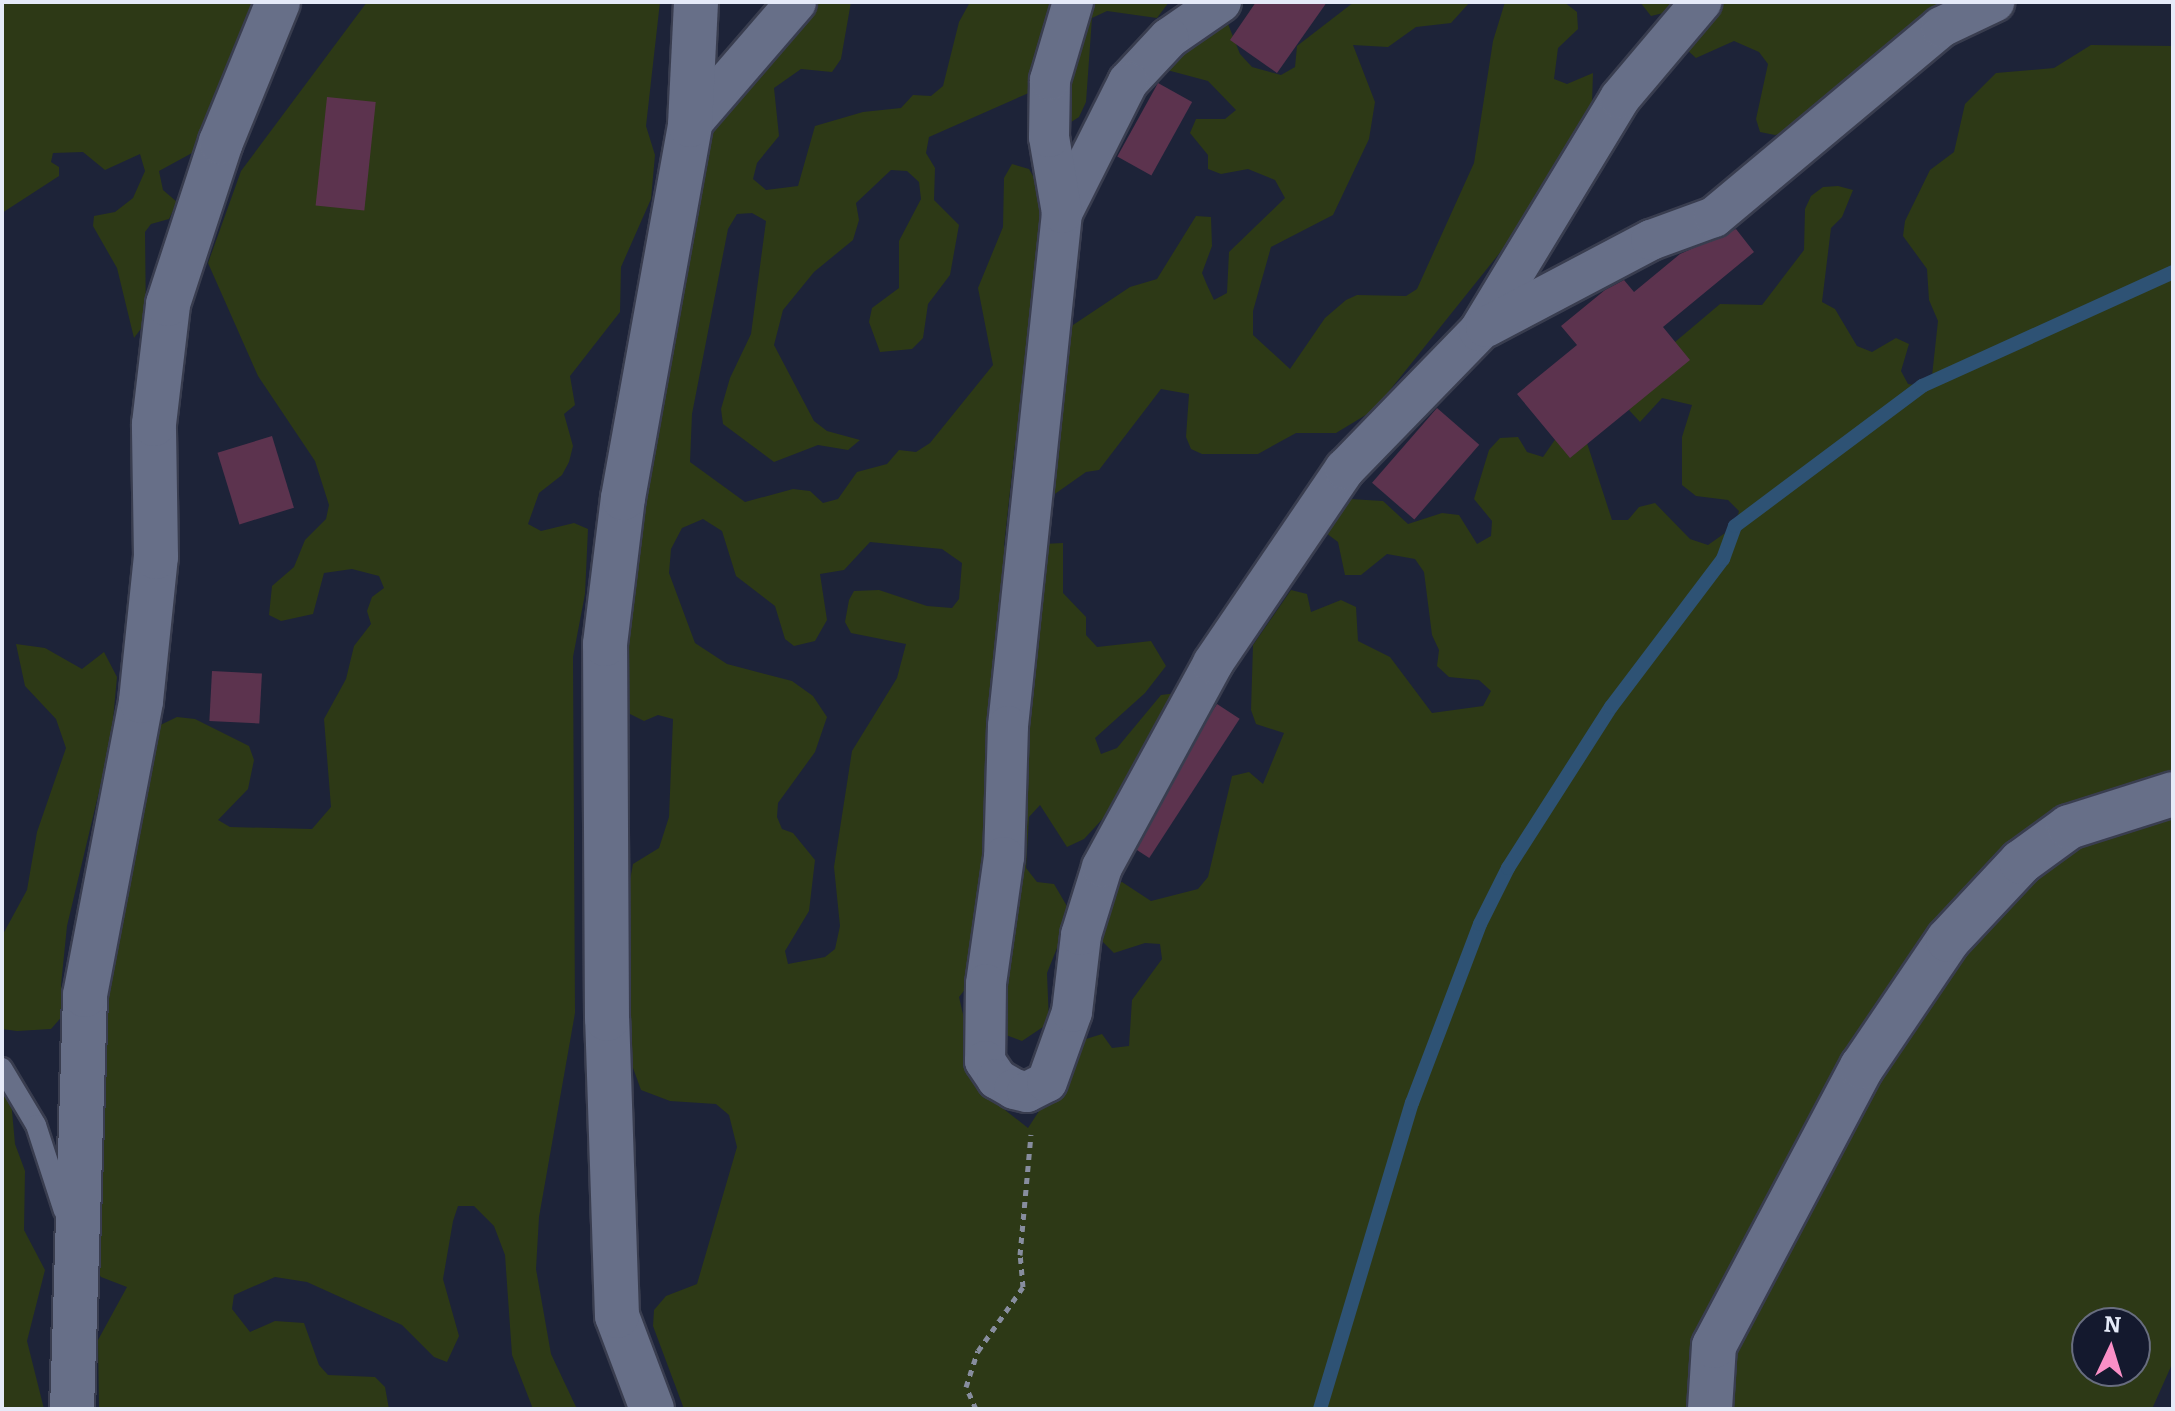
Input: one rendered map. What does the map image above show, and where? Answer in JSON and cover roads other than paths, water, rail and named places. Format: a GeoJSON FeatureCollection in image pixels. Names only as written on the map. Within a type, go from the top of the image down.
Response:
{"type":"FeatureCollection","features":[{"type":"Feature","properties":{"kind":"street"},"geometry":{"type":"LineString","coordinates":[[72,1409],[85,995],[141,701],[156,557],[155,412],[168,304],[221,142],[278,2]]}},
{"type":"Feature","properties":{"kind":"street"},"geometry":{"type":"LineString","coordinates":[[652,1409],[617,1316],[607,1019],[605,644],[623,498],[690,125],[696,2]]}},
{"type":"Feature","properties":{"kind":"street"},"geometry":{"type":"LineString","coordinates":[[690,125],[796,2]]}},
{"type":"Feature","properties":{"kind":"street"},"geometry":{"type":"LineString","coordinates":[[1073,2],[1050,80],[1049,137],[1062,213],[1008,726],[1004,857],[986,984],[985,1061],[997,1079],[1027,1092],[1047,1082],[1061,1048],[1072,1012],[1081,935],[1102,867],[1213,663],[1345,469],[1479,331],[1620,98],[1701,2]]}},
{"type":"Feature","properties":{"kind":"street"},"geometry":{"type":"LineString","coordinates":[[1062,213],[1128,82],[1169,38],[1221,2]]}},
{"type":"Feature","properties":{"kind":"street"},"geometry":{"type":"LineString","coordinates":[[1479,331],[1651,240],[1714,217],[1941,27],[1994,2]]}},
{"type":"Feature","properties":{"kind":"street"},"geometry":{"type":"LineString","coordinates":[[1710,1409],[1714,1346],[1862,1067],[1948,940],[2021,862],[2069,827],[2173,794]]}},
{"type":"Feature","properties":{"kind":"lane"},"geometry":{"type":"LineString","coordinates":[[2,1068],[36,1125],[77,1249]]}},
{"type":"Feature","properties":{"kind":"waterway"},"geometry":{"type":"LineString","coordinates":[[1320,1409],[1412,1103],[1480,924],[1508,868],[1611,707],[1723,559],[1735,526],[1922,386],[2173,272]]}}]}
